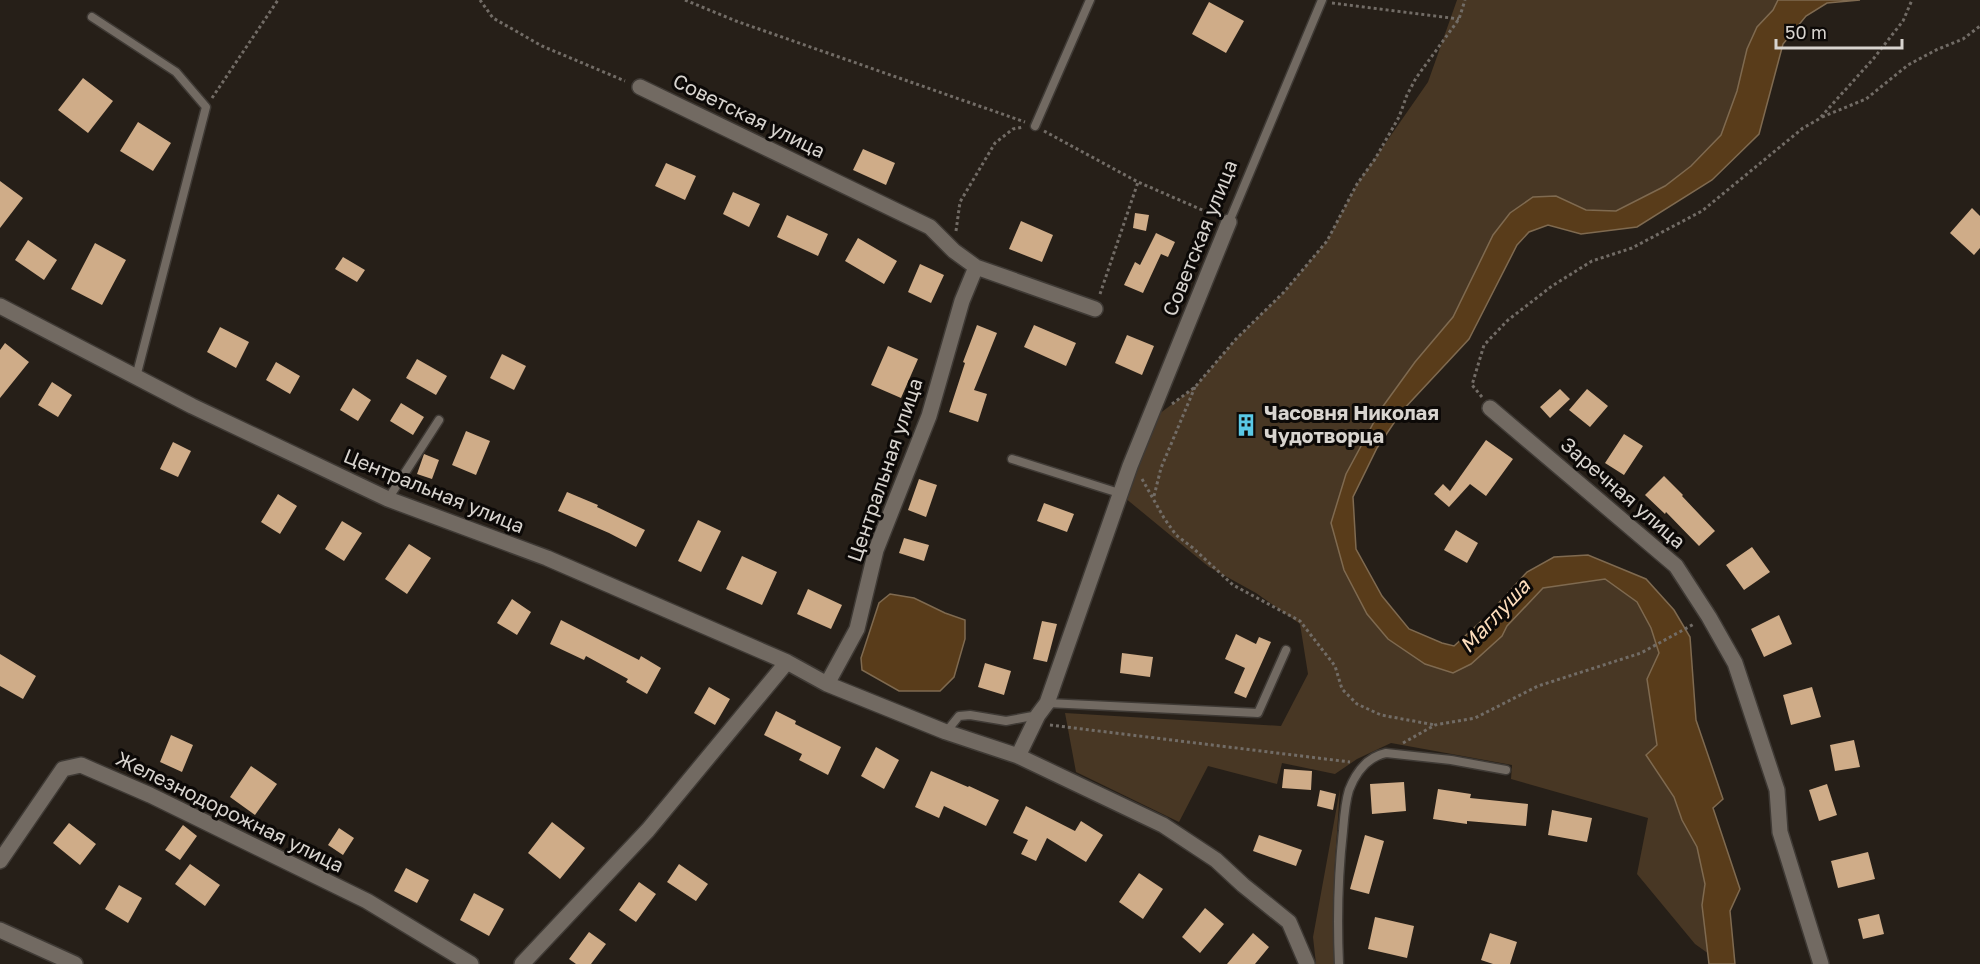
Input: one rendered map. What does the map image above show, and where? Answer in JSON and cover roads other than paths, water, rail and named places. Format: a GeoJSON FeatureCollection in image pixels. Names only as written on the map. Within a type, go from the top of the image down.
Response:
{"type":"FeatureCollection","features":[{"type":"Feature","properties":{"kind":"street","name":"Советская улица"},"geometry":{"type":"LineString","coordinates":[[640,87],[930,227],[954,251],[976,267],[1095,309]]}},
{"type":"Feature","properties":{"kind":"street","name":"Советская улица"},"geometry":{"type":"LineString","coordinates":[[1119,493],[1229,222]]}},
{"type":"Feature","properties":{"kind":"street","name":"Центральная улица"},"geometry":{"type":"LineString","coordinates":[[827,684],[857,629],[876,550],[929,416],[962,301],[976,267]]}},
{"type":"Feature","properties":{"kind":"street","name":"Центральная улица"},"geometry":{"type":"LineString","coordinates":[[0,306],[192,406],[388,499],[547,558],[787,662],[827,684],[946,732],[1018,756],[1163,825],[1216,860],[1289,922],[1306,964]]}},
{"type":"Feature","properties":{"kind":"street","name":"Заречная улица"},"geometry":{"type":"LineString","coordinates":[[1490,408],[1676,566],[1709,617],[1735,663],[1777,790],[1780,832],[1821,964]]}},
{"type":"Feature","properties":{"kind":"street"},"geometry":{"type":"LineString","coordinates":[[1018,756],[1040,714],[1119,493]]}},
{"type":"Feature","properties":{"kind":"street"},"geometry":{"type":"LineString","coordinates":[[522,964],[648,830],[787,662]]}},
{"type":"Feature","properties":{"kind":"street","name":"Железнодорожная улица"},"geometry":{"type":"LineString","coordinates":[[0,861],[63,769],[81,765],[150,795],[367,902],[471,964]]}},
{"type":"Feature","properties":{"kind":"street"},"geometry":{"type":"LineString","coordinates":[[0,930],[75,964]]}},
{"type":"Feature","properties":{"kind":"lane"},"geometry":{"type":"LineString","coordinates":[[1035,126],[1090,0]]}},
{"type":"Feature","properties":{"kind":"lane","name":"Советская улица"},"geometry":{"type":"LineString","coordinates":[[1229,222],[1321,1]]}},
{"type":"Feature","properties":{"kind":"lane"},"geometry":{"type":"LineString","coordinates":[[93,17],[176,72],[206,107],[136,377]]}},
{"type":"Feature","properties":{"kind":"lane"},"geometry":{"type":"LineString","coordinates":[[388,499],[439,420]]}},
{"type":"Feature","properties":{"kind":"lane"},"geometry":{"type":"LineString","coordinates":[[1012,459],[1119,493]]}},
{"type":"Feature","properties":{"kind":"lane"},"geometry":{"type":"LineString","coordinates":[[946,732],[959,716],[970,715],[1006,721],[1040,714],[1258,713],[1286,650]]}},
{"type":"Feature","properties":{"kind":"lane"},"geometry":{"type":"LineString","coordinates":[[1339,964],[1339,889],[1344,814],[1349,790],[1363,764],[1377,754],[1386,753],[1506,770]]}},
{"type":"Feature","properties":{"kind":"water","name":"Маглуша"},"geometry":{"type":"Polygon","coordinates":[[[1778,0],[1860,0],[1827,3],[1806,16],[1783,44],[1759,134],[1712,180],[1637,227],[1581,234],[1548,225],[1529,232],[1517,245],[1469,339],[1402,411],[1377,448],[1353,497],[1356,549],[1382,596],[1409,629],[1442,643],[1454,646],[1486,617],[1527,572],[1554,557],[1588,555],[1646,579],[1674,610],[1690,637],[1696,720],[1723,799],[1713,808],[1740,889],[1730,911],[1735,964],[1709,964],[1702,905],[1705,884],[1697,847],[1682,820],[1674,797],[1646,755],[1657,745],[1647,679],[1659,653],[1651,628],[1637,602],[1605,579],[1543,588],[1507,626],[1502,636],[1471,664],[1453,673],[1425,664],[1388,639],[1367,614],[1344,570],[1331,523],[1346,474],[1381,409],[1415,362],[1453,317],[1493,235],[1510,213],[1533,197],[1556,196],[1586,210],[1616,211],[1665,186],[1691,166],[1721,135],[1737,91],[1747,49],[1757,27],[1773,10],[1778,0]]]}},
{"type":"Feature","properties":{"kind":"water"},"geometry":{"type":"Polygon","coordinates":[[[890,594],[914,598],[965,620],[965,639],[954,677],[940,691],[899,691],[862,670],[861,658],[879,603],[890,594]]]}},
{"type":"Feature","properties":{"kind":"place","name":"Часовня Николая Чудотворца"},"geometry":{"type":"Point","coordinates":[1246,425]}}]}
